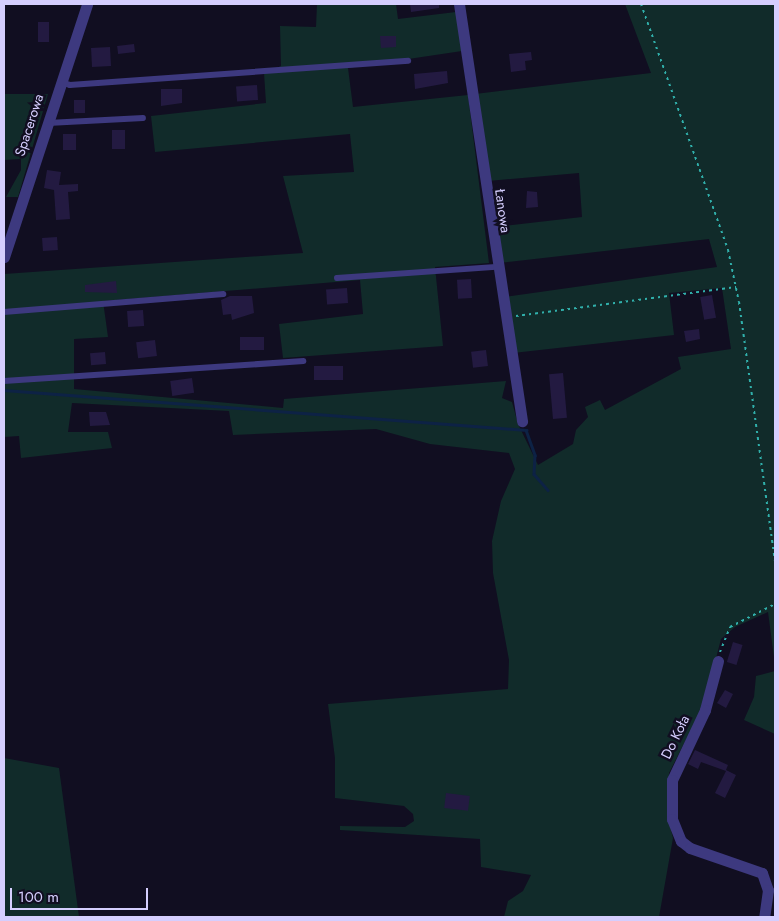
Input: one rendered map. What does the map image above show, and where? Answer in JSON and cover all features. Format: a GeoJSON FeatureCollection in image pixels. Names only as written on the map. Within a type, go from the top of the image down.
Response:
{"type":"FeatureCollection","features":[{"type":"Feature","properties":{"kind":"street","name":"Spacerowa"},"geometry":{"type":"LineString","coordinates":[[4,257],[45,122],[86,4]]}},
{"type":"Feature","properties":{"kind":"street","name":"Łanowa"},"geometry":{"type":"LineString","coordinates":[[459,4],[503,317],[522,421]]}},
{"type":"Feature","properties":{"kind":"street","name":"Do Koła"},"geometry":{"type":"LineString","coordinates":[[718,662],[705,710],[672,780],[672,819],[681,841],[690,848],[762,873],[768,890],[764,917]]}},
{"type":"Feature","properties":{"kind":"lane"},"geometry":{"type":"LineString","coordinates":[[59,82],[70,85],[408,61]]}},
{"type":"Feature","properties":{"kind":"lane"},"geometry":{"type":"LineString","coordinates":[[45,122],[143,118]]}},
{"type":"Feature","properties":{"kind":"lane"},"geometry":{"type":"LineString","coordinates":[[337,278],[496,268]]}},
{"type":"Feature","properties":{"kind":"lane"},"geometry":{"type":"LineString","coordinates":[[4,312],[223,294]]}},
{"type":"Feature","properties":{"kind":"lane"},"geometry":{"type":"LineString","coordinates":[[4,381],[303,361]]}},
{"type":"Feature","properties":{"kind":"path"},"geometry":{"type":"LineString","coordinates":[[641,4],[715,204],[736,287],[775,562]]}},
{"type":"Feature","properties":{"kind":"path"},"geometry":{"type":"LineString","coordinates":[[503,317],[736,287]]}},
{"type":"Feature","properties":{"kind":"path"},"geometry":{"type":"LineString","coordinates":[[718,662],[730,627],[775,604]]}},
{"type":"Feature","properties":{"kind":"green space"},"geometry":{"type":"Polygon","coordinates":[[[317,4],[396,4],[398,19],[456,12],[462,51],[348,68],[353,107],[468,95],[489,263],[435,267],[443,346],[283,358],[279,324],[363,314],[360,280],[103,301],[108,337],[74,339],[74,389],[283,408],[284,399],[506,381],[502,398],[512,402],[518,424],[538,465],[573,444],[576,430],[588,417],[585,407],[600,400],[605,410],[681,369],[678,357],[731,349],[722,288],[669,293],[674,335],[513,353],[504,297],[717,267],[709,239],[500,263],[494,227],[582,217],[579,173],[488,181],[475,94],[651,73],[625,4],[775,4],[775,665],[768,612],[735,627],[721,639],[704,704],[669,773],[668,817],[673,838],[659,917],[504,917],[508,901],[523,891],[531,875],[481,867],[480,839],[340,830],[340,826],[405,827],[414,821],[413,814],[404,806],[335,798],[335,758],[328,704],[508,689],[509,660],[493,573],[492,541],[501,501],[515,469],[509,453],[430,444],[376,429],[233,435],[229,411],[72,403],[68,432],[108,432],[112,448],[21,458],[19,436],[4,437],[4,274],[303,253],[283,176],[354,172],[350,134],[155,152],[151,116],[266,103],[264,73],[281,66],[280,26],[316,27],[317,4]]]}},
{"type":"Feature","properties":{"kind":"green space"},"geometry":{"type":"Polygon","coordinates":[[[4,94],[48,94],[18,197],[6,197],[21,170],[21,159],[4,160],[4,94]]]}},
{"type":"Feature","properties":{"kind":"green space"},"geometry":{"type":"Polygon","coordinates":[[[775,671],[775,734],[744,720],[754,697],[756,676],[775,671]]]}},
{"type":"Feature","properties":{"kind":"green space"},"geometry":{"type":"Polygon","coordinates":[[[4,758],[59,768],[79,917],[4,917],[4,758]]]}},
{"type":"Feature","properties":{"kind":"building"},"geometry":{"type":"Polygon","coordinates":[[[410,4],[439,4],[439,8],[411,12],[410,4]]]}},
{"type":"Feature","properties":{"kind":"building"},"geometry":{"type":"Polygon","coordinates":[[[38,22],[49,22],[49,42],[38,42],[38,22]]]}},
{"type":"Feature","properties":{"kind":"building"},"geometry":{"type":"Polygon","coordinates":[[[380,36],[396,36],[396,47],[381,48],[380,36]]]}},
{"type":"Feature","properties":{"kind":"building"},"geometry":{"type":"Polygon","coordinates":[[[134,44],[135,52],[118,54],[117,46],[134,44]]]}},
{"type":"Feature","properties":{"kind":"building"},"geometry":{"type":"Polygon","coordinates":[[[110,47],[111,66],[92,67],[91,48],[110,47]]]}},
{"type":"Feature","properties":{"kind":"building"},"geometry":{"type":"Polygon","coordinates":[[[531,52],[532,60],[525,61],[526,70],[511,72],[509,54],[531,52]]]}},
{"type":"Feature","properties":{"kind":"building"},"geometry":{"type":"Polygon","coordinates":[[[447,71],[448,83],[415,89],[414,74],[447,71]]]}},
{"type":"Feature","properties":{"kind":"building"},"geometry":{"type":"Polygon","coordinates":[[[257,85],[258,100],[237,101],[236,86],[257,85]]]}},
{"type":"Feature","properties":{"kind":"building"},"geometry":{"type":"Polygon","coordinates":[[[161,89],[182,89],[182,103],[161,106],[161,89]]]}},
{"type":"Feature","properties":{"kind":"building"},"geometry":{"type":"Polygon","coordinates":[[[74,100],[85,100],[85,113],[74,113],[74,100]]]}},
{"type":"Feature","properties":{"kind":"building"},"geometry":{"type":"Polygon","coordinates":[[[112,130],[125,130],[125,149],[112,149],[112,130]]]}},
{"type":"Feature","properties":{"kind":"building"},"geometry":{"type":"Polygon","coordinates":[[[63,134],[76,134],[76,150],[63,150],[63,134]]]}},
{"type":"Feature","properties":{"kind":"building"},"geometry":{"type":"Polygon","coordinates":[[[47,170],[61,172],[59,185],[78,184],[78,191],[68,192],[70,219],[56,220],[54,190],[44,188],[47,170]]]}},
{"type":"Feature","properties":{"kind":"building"},"geometry":{"type":"Polygon","coordinates":[[[527,191],[537,192],[538,207],[526,208],[527,191]]]}},
{"type":"Feature","properties":{"kind":"building"},"geometry":{"type":"Polygon","coordinates":[[[57,237],[58,250],[43,251],[42,238],[57,237]]]}},
{"type":"Feature","properties":{"kind":"building"},"geometry":{"type":"Polygon","coordinates":[[[471,279],[472,298],[458,299],[457,280],[471,279]]]}},
{"type":"Feature","properties":{"kind":"building"},"geometry":{"type":"Polygon","coordinates":[[[116,281],[117,293],[85,292],[85,285],[116,281]]]}},
{"type":"Feature","properties":{"kind":"building"},"geometry":{"type":"Polygon","coordinates":[[[347,288],[348,303],[327,304],[326,289],[347,288]]]}},
{"type":"Feature","properties":{"kind":"building"},"geometry":{"type":"Polygon","coordinates":[[[712,295],[716,318],[704,320],[700,297],[712,295]]]}},
{"type":"Feature","properties":{"kind":"building"},"geometry":{"type":"Polygon","coordinates":[[[230,296],[252,296],[254,313],[232,320],[231,314],[223,315],[221,300],[230,296]]]}},
{"type":"Feature","properties":{"kind":"building"},"geometry":{"type":"Polygon","coordinates":[[[143,310],[144,326],[128,327],[127,311],[143,310]]]}},
{"type":"Feature","properties":{"kind":"building"},"geometry":{"type":"Polygon","coordinates":[[[699,329],[700,339],[686,342],[684,331],[699,329]]]}},
{"type":"Feature","properties":{"kind":"building"},"geometry":{"type":"Polygon","coordinates":[[[240,337],[264,337],[264,350],[240,350],[240,337]]]}},
{"type":"Feature","properties":{"kind":"building"},"geometry":{"type":"Polygon","coordinates":[[[155,340],[157,356],[138,358],[136,342],[155,340]]]}},
{"type":"Feature","properties":{"kind":"building"},"geometry":{"type":"Polygon","coordinates":[[[486,350],[488,366],[473,368],[471,352],[486,350]]]}},
{"type":"Feature","properties":{"kind":"building"},"geometry":{"type":"Polygon","coordinates":[[[105,352],[106,364],[91,365],[90,353],[105,352]]]}},
{"type":"Feature","properties":{"kind":"building"},"geometry":{"type":"Polygon","coordinates":[[[314,366],[343,366],[343,380],[314,380],[314,366]]]}},
{"type":"Feature","properties":{"kind":"building"},"geometry":{"type":"Polygon","coordinates":[[[563,373],[567,418],[553,419],[549,374],[563,373]]]}},
{"type":"Feature","properties":{"kind":"building"},"geometry":{"type":"Polygon","coordinates":[[[192,378],[194,393],[172,396],[170,381],[192,378]]]}},
{"type":"Feature","properties":{"kind":"building"},"geometry":{"type":"Polygon","coordinates":[[[89,412],[106,412],[110,425],[90,426],[89,412]]]}},
{"type":"Feature","properties":{"kind":"building"},"geometry":{"type":"Polygon","coordinates":[[[733,642],[743,645],[736,665],[727,662],[733,642]]]}},
{"type":"Feature","properties":{"kind":"building"},"geometry":{"type":"Polygon","coordinates":[[[725,690],[733,694],[726,708],[717,703],[725,690]]]}},
{"type":"Feature","properties":{"kind":"building"},"geometry":{"type":"Polygon","coordinates":[[[695,750],[728,765],[726,770],[736,775],[725,798],[715,793],[726,771],[701,762],[698,769],[688,764],[695,750]]]}},
{"type":"Feature","properties":{"kind":"building"},"geometry":{"type":"Polygon","coordinates":[[[446,793],[470,796],[468,811],[444,808],[446,793]]]}},
{"type":"Feature","properties":{"kind":"waterway"},"geometry":{"type":"LineString","coordinates":[[4,390],[526,430],[535,455],[534,474],[548,490]]}}]}
